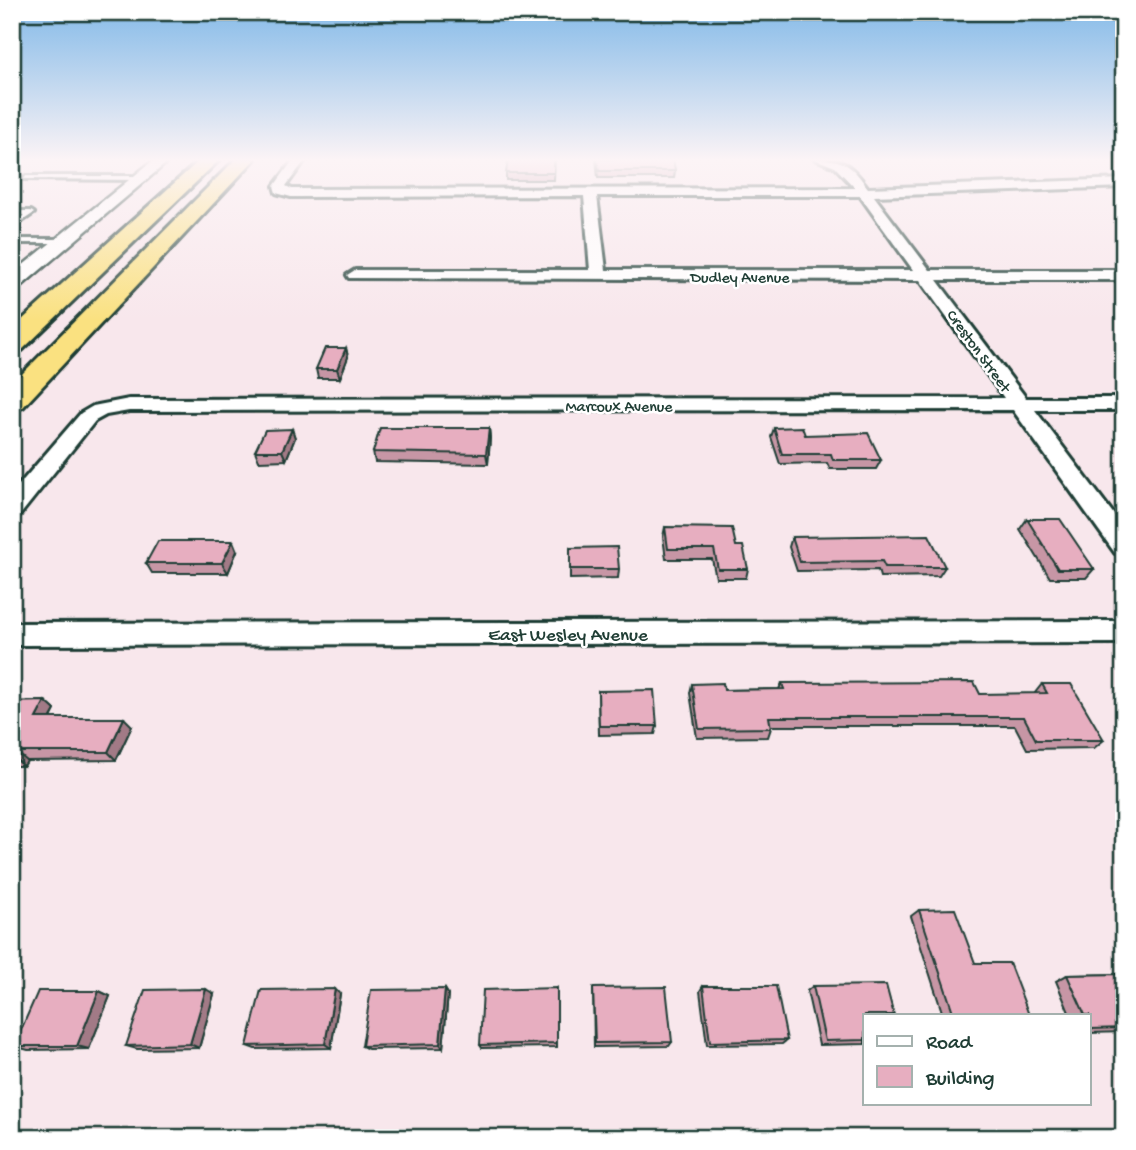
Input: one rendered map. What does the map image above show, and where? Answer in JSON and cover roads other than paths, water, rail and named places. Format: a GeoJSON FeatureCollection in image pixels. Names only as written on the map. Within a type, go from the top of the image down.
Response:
{"type":"FeatureCollection","features":[{"type":"Feature","properties":{"kind":"highway"},"geometry":{"type":"LineString","coordinates":[[12,344],[153,213]]}},
{"type":"Feature","properties":{"kind":"highway"},"geometry":{"type":"LineString","coordinates":[[12,401],[194,213]]}},
{"type":"Feature","properties":{"kind":"street"},"geometry":{"type":"LineString","coordinates":[[12,284],[99,213]]}},
{"type":"Feature","properties":{"kind":"street"},"geometry":{"type":"LineString","coordinates":[[592,213],[599,276]]}},
{"type":"Feature","properties":{"kind":"street","name":"Creston Street"},"geometry":{"type":"LineString","coordinates":[[881,213],[1124,547]]}},
{"type":"Feature","properties":{"kind":"street","name":"Dudley Avenue"},"geometry":{"type":"LineString","coordinates":[[355,275],[1124,275]]}},
{"type":"Feature","properties":{"kind":"street","name":"Marcoux Avenue"},"geometry":{"type":"LineString","coordinates":[[12,509],[88,417],[100,410],[115,407],[1124,404]]}},
{"type":"Feature","properties":{"kind":"street","name":"East Wesley Avenue"},"geometry":{"type":"LineString","coordinates":[[12,634],[1124,632]]}},
{"type":"Feature","properties":{"kind":"lane"},"geometry":{"type":"LineString","coordinates":[[12,213],[31,213],[12,226]]}},
{"type":"Feature","properties":{"kind":"lane"},"geometry":{"type":"LineString","coordinates":[[12,241],[65,241]]}}]}
